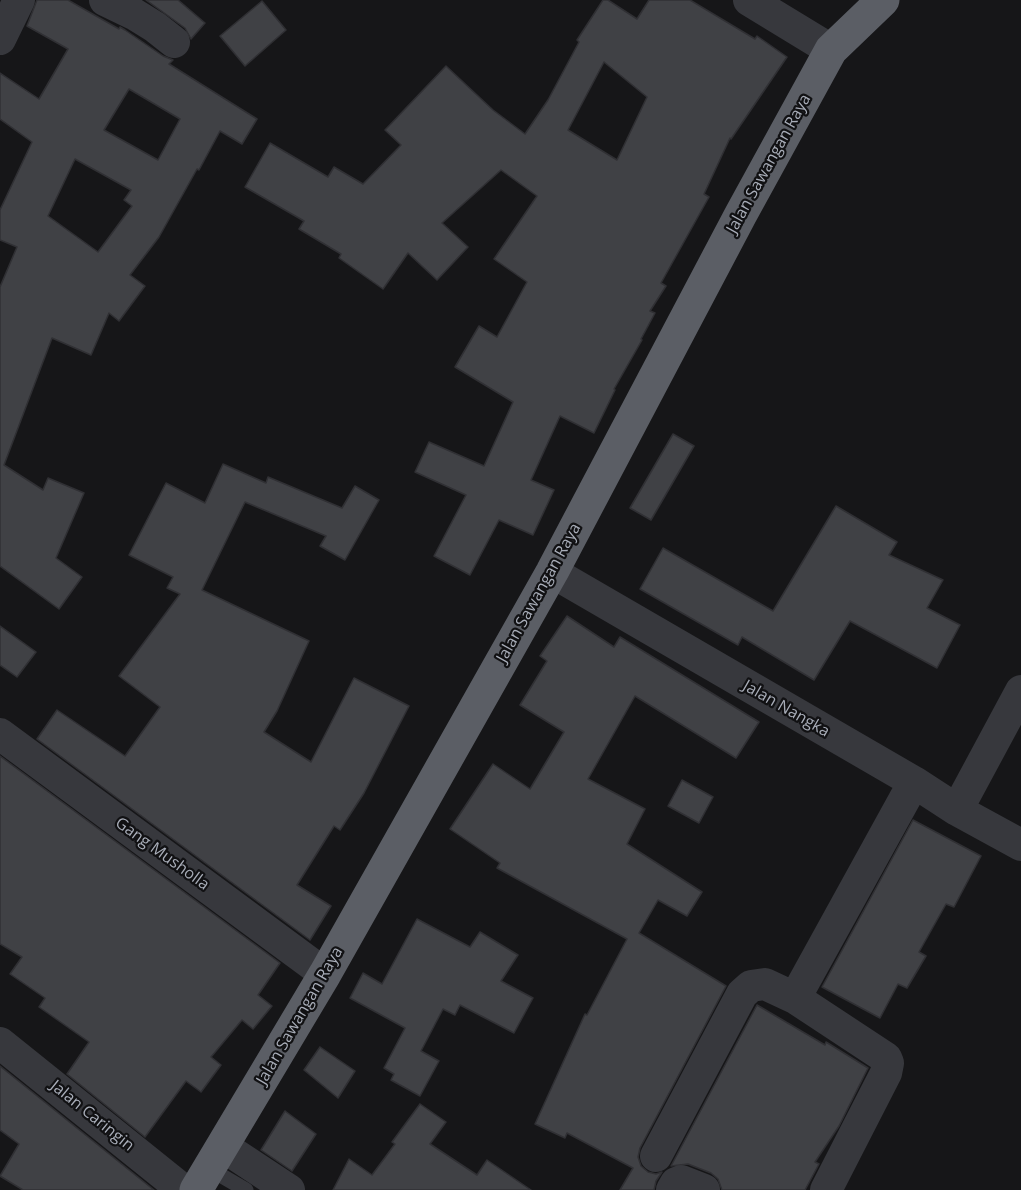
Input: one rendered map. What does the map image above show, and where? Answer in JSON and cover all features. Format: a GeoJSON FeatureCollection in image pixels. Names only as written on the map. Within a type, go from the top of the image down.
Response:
{"type":"FeatureCollection","features":[{"type":"Feature","properties":{"kind":"highway","name":"Jalan Sawangan Raya"},"geometry":{"type":"LineString","coordinates":[[210,1168],[325,974],[552,572],[741,214],[831,50],[883,0]]}},
{"type":"Feature","properties":{"kind":"street"},"geometry":{"type":"LineString","coordinates":[[0,39],[19,0]]}},
{"type":"Feature","properties":{"kind":"street"},"geometry":{"type":"LineString","coordinates":[[105,0],[134,14],[174,42]]}},
{"type":"Feature","properties":{"kind":"street"},"geometry":{"type":"LineString","coordinates":[[749,0],[831,50]]}},
{"type":"Feature","properties":{"kind":"street","name":"Jalan Nangka"},"geometry":{"type":"LineString","coordinates":[[552,572],[914,782],[957,810],[1021,845]]}},
{"type":"Feature","properties":{"kind":"street"},"geometry":{"type":"LineString","coordinates":[[957,810],[1021,691]]}},
{"type":"Feature","properties":{"kind":"street","name":"Gang Musholla"},"geometry":{"type":"LineString","coordinates":[[0,734],[325,974]]}},
{"type":"Feature","properties":{"kind":"street"},"geometry":{"type":"LineString","coordinates":[[795,999],[914,782]]}},
{"type":"Feature","properties":{"kind":"street"},"geometry":{"type":"LineString","coordinates":[[656,1156],[741,994],[751,986],[765,984],[795,999],[886,1058],[888,1063],[886,1073],[826,1190]]}},
{"type":"Feature","properties":{"kind":"street","name":"Jalan Caringin"},"geometry":{"type":"LineString","coordinates":[[0,1043],[183,1190]]}},
{"type":"Feature","properties":{"kind":"street"},"geometry":{"type":"LineString","coordinates":[[210,1168],[289,1190]]}},
{"type":"Feature","properties":{"kind":"street"},"geometry":{"type":"LineString","coordinates":[[672,1190],[676,1183],[681,1181],[704,1190]]}},
{"type":"Feature","properties":{"kind":"lane"},"geometry":{"type":"LineString","coordinates":[[210,1168],[246,1190]]}},
{"type":"Feature","properties":{"kind":"building"},"geometry":{"type":"Polygon","coordinates":[[[37,0],[68,0],[119,29],[120,27],[163,56],[173,60],[169,64],[257,119],[242,144],[220,131],[159,237],[130,275],[145,286],[119,321],[109,313],[91,355],[52,338],[4,465],[43,490],[48,478],[84,493],[56,558],[82,577],[59,609],[0,566],[0,287],[17,247],[0,240],[0,210],[32,142],[0,119],[0,73],[39,99],[68,49],[27,26],[37,0]],[[129,89],[104,130],[158,160],[180,119],[129,89]],[[75,159],[48,216],[98,252],[132,206],[124,200],[131,190],[75,159]]]}},
{"type":"Feature","properties":{"kind":"building"},"geometry":{"type":"Polygon","coordinates":[[[146,0],[178,0],[205,23],[191,39],[185,28],[146,0]]]}},
{"type":"Feature","properties":{"kind":"building"},"geometry":{"type":"Polygon","coordinates":[[[603,0],[608,0],[637,19],[649,0],[690,0],[755,39],[757,36],[787,57],[730,138],[704,194],[709,197],[661,283],[666,286],[650,311],[655,313],[614,389],[594,433],[560,416],[531,480],[554,490],[533,535],[499,520],[470,575],[434,556],[466,495],[415,472],[429,442],[484,466],[513,402],[455,367],[479,326],[497,337],[527,282],[494,259],[537,196],[501,170],[442,223],[468,247],[437,280],[408,253],[383,289],[339,258],[341,254],[299,229],[304,221],[245,187],[270,143],[328,177],[334,167],[363,184],[401,145],[385,130],[446,66],[493,110],[525,134],[548,100],[579,42],[577,40],[603,0]],[[604,62],[568,130],[617,160],[647,97],[604,62]]]}},
{"type":"Feature","properties":{"kind":"building"},"geometry":{"type":"Polygon","coordinates":[[[262,1],[286,30],[245,66],[220,36],[262,1]]]}},
{"type":"Feature","properties":{"kind":"building"},"geometry":{"type":"Polygon","coordinates":[[[673,434],[694,446],[651,520],[630,508],[673,434]]]}},
{"type":"Feature","properties":{"kind":"building"},"geometry":{"type":"Polygon","coordinates":[[[223,464],[266,483],[268,477],[342,508],[355,486],[379,500],[345,560],[320,546],[326,536],[245,502],[202,590],[309,641],[277,711],[264,732],[311,762],[354,678],[409,706],[364,793],[340,830],[334,826],[297,885],[331,906],[310,940],[37,739],[57,710],[125,756],[160,707],[119,676],[180,594],[167,588],[173,577],[129,555],[166,483],[205,503],[223,464]]]}},
{"type":"Feature","properties":{"kind":"building"},"geometry":{"type":"Polygon","coordinates":[[[836,506],[897,542],[889,555],[943,580],[927,608],[960,625],[937,668],[850,621],[814,680],[742,637],[738,645],[640,589],[663,548],[773,611],[836,506]]]}},
{"type":"Feature","properties":{"kind":"building"},"geometry":{"type":"Polygon","coordinates":[[[567,616],[614,647],[620,637],[759,722],[736,758],[635,696],[588,779],[645,809],[627,844],[702,892],[687,916],[658,900],[639,933],[726,986],[640,1148],[638,1157],[641,1166],[648,1172],[656,1174],[662,1172],[656,1181],[654,1190],[620,1190],[633,1168],[567,1133],[565,1138],[535,1124],[585,1014],[587,1015],[627,939],[497,868],[500,863],[450,829],[493,764],[530,789],[564,732],[520,705],[547,661],[540,656],[567,616]]]}},
{"type":"Feature","properties":{"kind":"building"},"geometry":{"type":"Polygon","coordinates":[[[0,626],[36,652],[17,677],[0,665],[0,626]]]}},
{"type":"Feature","properties":{"kind":"building"},"geometry":{"type":"Polygon","coordinates":[[[0,756],[280,963],[258,995],[272,1006],[253,1029],[242,1020],[211,1057],[221,1065],[201,1092],[186,1081],[145,1137],[67,1074],[89,1042],[39,1007],[45,998],[10,974],[22,957],[0,944],[0,756]]]}},
{"type":"Feature","properties":{"kind":"building"},"geometry":{"type":"Polygon","coordinates":[[[682,780],[713,797],[699,823],[668,806],[682,780]]]}},
{"type":"Feature","properties":{"kind":"building"},"geometry":{"type":"Polygon","coordinates":[[[913,820],[981,856],[954,907],[946,904],[919,952],[926,956],[907,988],[898,984],[880,1018],[822,987],[913,820]]]}},
{"type":"Feature","properties":{"kind":"building"},"geometry":{"type":"Polygon","coordinates":[[[417,919],[470,947],[480,932],[518,955],[501,981],[533,998],[514,1033],[460,1005],[455,1015],[443,1009],[421,1051],[439,1061],[420,1096],[391,1080],[394,1074],[384,1068],[405,1028],[350,998],[363,973],[382,984],[417,919]]]}},
{"type":"Feature","properties":{"kind":"building"},"geometry":{"type":"Polygon","coordinates":[[[757,1005],[825,1045],[826,1042],[868,1068],[839,1126],[815,1162],[819,1164],[805,1190],[722,1190],[718,1179],[711,1173],[688,1164],[671,1166],[757,1005]]]}},
{"type":"Feature","properties":{"kind":"building"},"geometry":{"type":"Polygon","coordinates":[[[320,1047],[355,1071],[338,1098],[304,1070],[320,1047]]]}},
{"type":"Feature","properties":{"kind":"building"},"geometry":{"type":"Polygon","coordinates":[[[0,1066],[154,1190],[23,1190],[0,1176],[19,1144],[0,1130],[0,1066]]]}},
{"type":"Feature","properties":{"kind":"building"},"geometry":{"type":"Polygon","coordinates":[[[420,1104],[446,1122],[430,1144],[477,1175],[487,1160],[531,1190],[333,1190],[349,1159],[372,1175],[395,1144],[392,1142],[420,1104]]]}},
{"type":"Feature","properties":{"kind":"building"},"geometry":{"type":"Polygon","coordinates":[[[285,1111],[316,1134],[292,1171],[261,1150],[285,1111]]]}}]}
